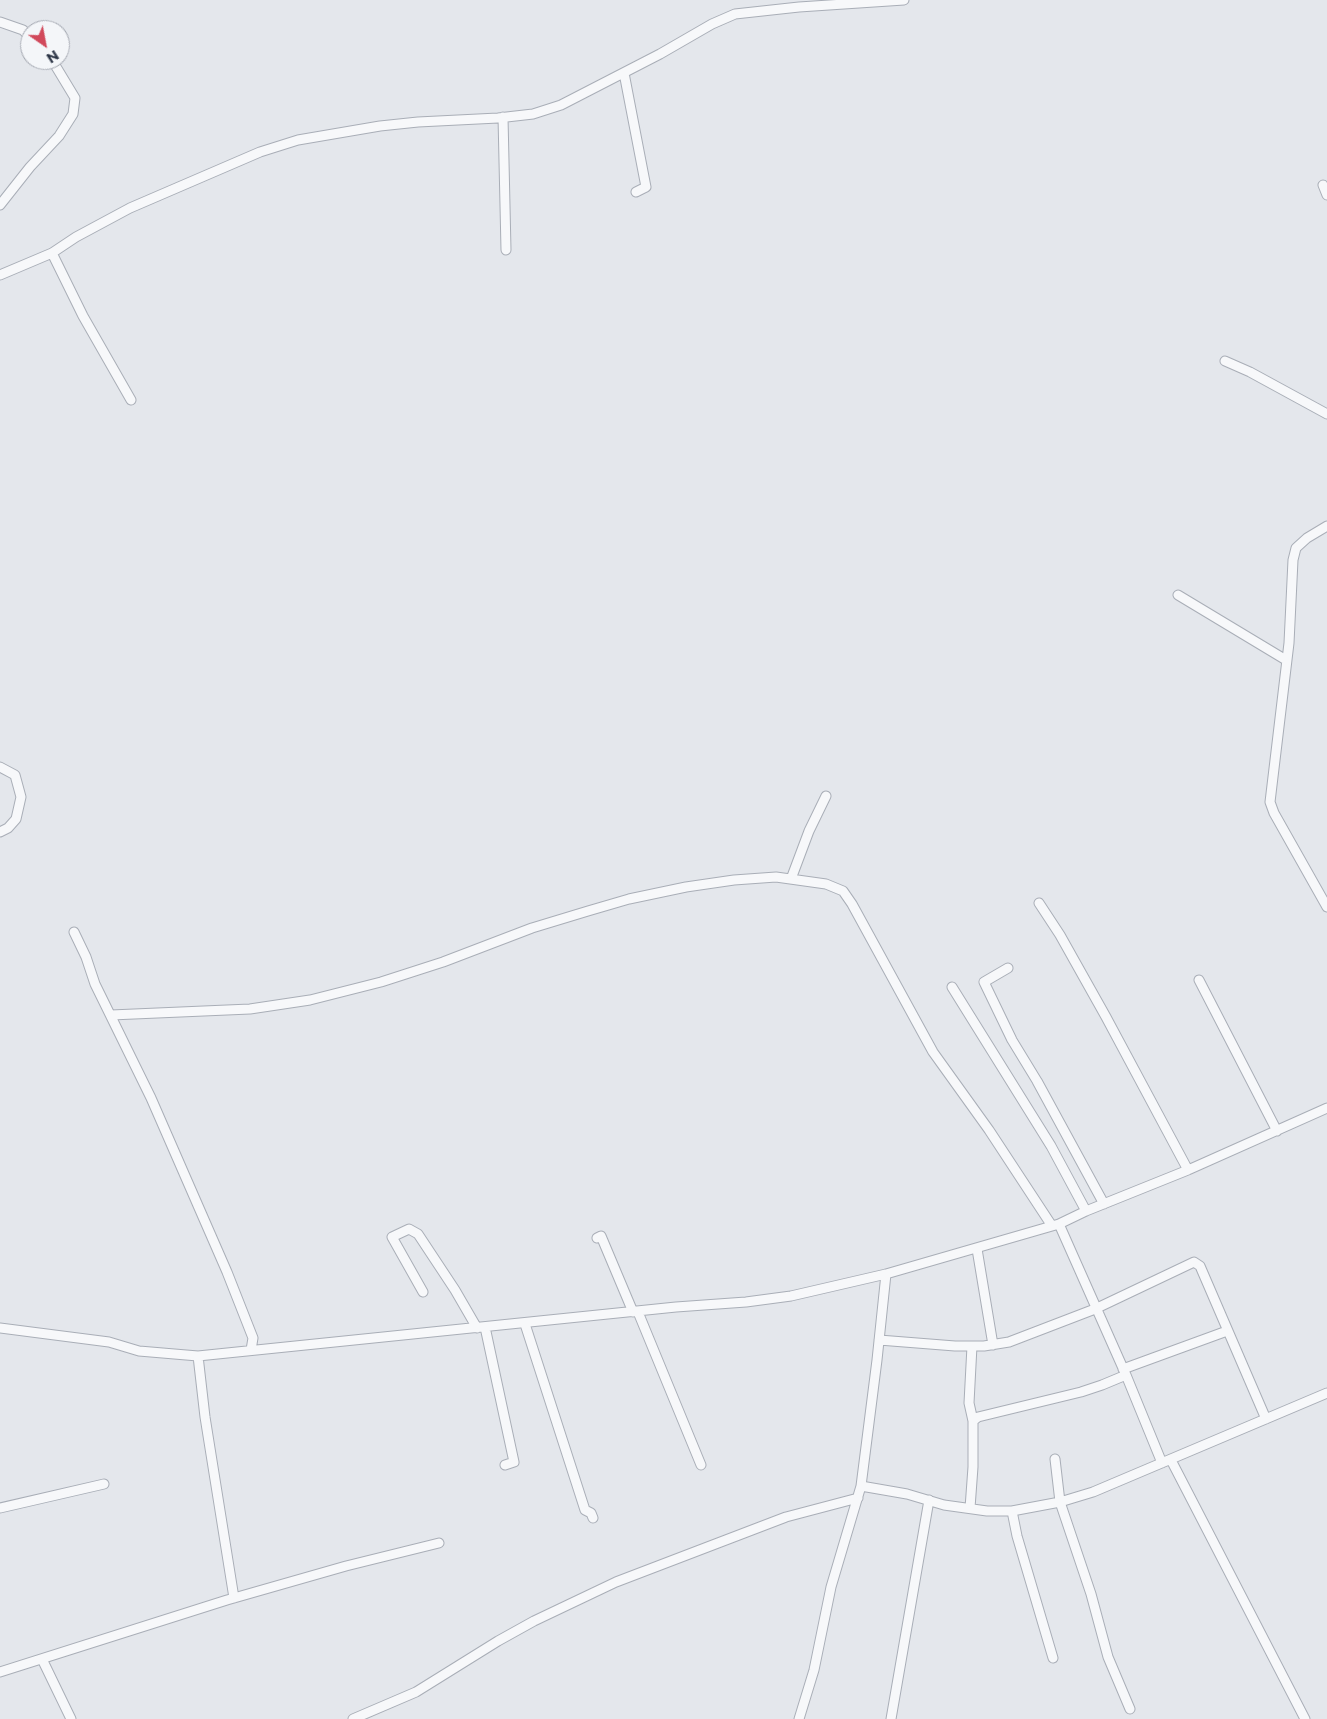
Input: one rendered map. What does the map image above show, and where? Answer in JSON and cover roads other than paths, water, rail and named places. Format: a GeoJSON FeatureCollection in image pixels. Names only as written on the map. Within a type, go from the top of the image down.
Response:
{"type":"FeatureCollection","features":[{"type":"Feature","properties":{"kind":"street"},"geometry":{"type":"LineString","coordinates":[[0,275],[52,253],[76,237],[130,208],[260,152],[298,140],[380,126],[533,114],[561,105],[660,54],[712,24],[735,14],[799,7],[904,0]]}},
{"type":"Feature","properties":{"kind":"street"},"geometry":{"type":"LineString","coordinates":[[0,22],[20,29]]}},
{"type":"Feature","properties":{"kind":"street"},"geometry":{"type":"LineString","coordinates":[[0,205],[30,167],[60,136],[72,114],[75,98],[58,70]]}},
{"type":"Feature","properties":{"kind":"street"},"geometry":{"type":"LineString","coordinates":[[624,73],[646,187],[636,192]]}},
{"type":"Feature","properties":{"kind":"street"},"geometry":{"type":"LineString","coordinates":[[504,117],[506,250]]}},
{"type":"Feature","properties":{"kind":"street"},"geometry":{"type":"LineString","coordinates":[[1323,186],[1327,195]]}},
{"type":"Feature","properties":{"kind":"street"},"geometry":{"type":"LineString","coordinates":[[52,253],[83,316],[131,400]]}},
{"type":"Feature","properties":{"kind":"street"},"geometry":{"type":"LineString","coordinates":[[1225,362],[1250,372],[1327,414]]}},
{"type":"Feature","properties":{"kind":"street"},"geometry":{"type":"LineString","coordinates":[[1327,526],[1307,538],[1296,548],[1293,560],[1289,643],[1271,788],[1271,807],[1327,907]]}},
{"type":"Feature","properties":{"kind":"street"},"geometry":{"type":"LineString","coordinates":[[1178,595],[1286,660]]}},
{"type":"Feature","properties":{"kind":"street"},"geometry":{"type":"LineString","coordinates":[[0,767],[15,775],[21,797],[16,819],[8,828],[0,832]]}},
{"type":"Feature","properties":{"kind":"street"},"geometry":{"type":"LineString","coordinates":[[791,879],[809,831],[826,796]]}},
{"type":"Feature","properties":{"kind":"street"},"geometry":{"type":"LineString","coordinates":[[111,1015],[250,1009],[310,1000],[381,982],[425,968],[532,928],[629,899],[686,887],[734,880],[776,877],[826,884],[843,892],[852,904],[933,1052],[1055,1225],[1167,1462],[1305,1719]]}},
{"type":"Feature","properties":{"kind":"street"},"geometry":{"type":"LineString","coordinates":[[1039,903],[1060,935],[1092,992],[1188,1170]]}},
{"type":"Feature","properties":{"kind":"street"},"geometry":{"type":"LineString","coordinates":[[74,932],[96,984],[151,1098],[227,1272],[252,1338],[251,1350]]}},
{"type":"Feature","properties":{"kind":"street"},"geometry":{"type":"LineString","coordinates":[[1008,968],[984,982],[1012,1040],[1037,1081],[1104,1204]]}},
{"type":"Feature","properties":{"kind":"street"},"geometry":{"type":"LineString","coordinates":[[1199,980],[1277,1131]]}},
{"type":"Feature","properties":{"kind":"street"},"geometry":{"type":"LineString","coordinates":[[952,987],[1051,1146],[1086,1211]]}},
{"type":"Feature","properties":{"kind":"street"},"geometry":{"type":"LineString","coordinates":[[0,1328],[109,1342],[139,1351],[198,1356],[791,1296],[886,1274],[1055,1225],[1188,1170],[1327,1108]]}},
{"type":"Feature","properties":{"kind":"street"},"geometry":{"type":"LineString","coordinates":[[423,1292],[392,1237],[409,1229],[418,1234],[481,1327],[514,1462],[505,1465]]}},
{"type":"Feature","properties":{"kind":"street"},"geometry":{"type":"LineString","coordinates":[[597,1238],[601,1236],[636,1312],[700,1466]]}},
{"type":"Feature","properties":{"kind":"street"},"geometry":{"type":"LineString","coordinates":[[977,1249],[993,1345]]}},
{"type":"Feature","properties":{"kind":"street"},"geometry":{"type":"LineString","coordinates":[[879,1340],[972,1346],[993,1345],[1016,1339],[1095,1309],[1194,1262],[1200,1266],[1266,1419]]}},
{"type":"Feature","properties":{"kind":"street"},"geometry":{"type":"LineString","coordinates":[[799,1719],[814,1670],[831,1587],[861,1486],[886,1274]]}},
{"type":"Feature","properties":{"kind":"street"},"geometry":{"type":"LineString","coordinates":[[525,1324],[585,1510],[591,1513],[593,1518]]}},
{"type":"Feature","properties":{"kind":"street"},"geometry":{"type":"LineString","coordinates":[[973,1421],[978,1417],[1102,1386],[1124,1372],[1227,1331]]}},
{"type":"Feature","properties":{"kind":"street"},"geometry":{"type":"LineString","coordinates":[[970,1508],[973,1467],[973,1421],[968,1403],[972,1346]]}},
{"type":"Feature","properties":{"kind":"street"},"geometry":{"type":"LineString","coordinates":[[198,1356],[205,1417],[234,1598]]}},
{"type":"Feature","properties":{"kind":"street"},"geometry":{"type":"LineString","coordinates":[[861,1486],[902,1492],[944,1505],[987,1511],[1012,1511],[1060,1502],[1093,1492],[1167,1462],[1327,1393]]}},
{"type":"Feature","properties":{"kind":"street"},"geometry":{"type":"LineString","coordinates":[[1055,1458],[1060,1502],[1091,1594],[1108,1656],[1130,1709]]}},
{"type":"Feature","properties":{"kind":"street"},"geometry":{"type":"LineString","coordinates":[[0,1508],[104,1484]]}},
{"type":"Feature","properties":{"kind":"street"},"geometry":{"type":"LineString","coordinates":[[353,1719],[416,1692],[534,1620],[616,1582],[786,1517],[858,1498]]}},
{"type":"Feature","properties":{"kind":"street"},"geometry":{"type":"LineString","coordinates":[[891,1719],[929,1500]]}},
{"type":"Feature","properties":{"kind":"street"},"geometry":{"type":"LineString","coordinates":[[1012,1511],[1022,1553],[1053,1658]]}},
{"type":"Feature","properties":{"kind":"street"},"geometry":{"type":"LineString","coordinates":[[0,1672],[234,1598],[346,1566],[439,1543]]}},
{"type":"Feature","properties":{"kind":"street"},"geometry":{"type":"LineString","coordinates":[[42,1659],[71,1719]]}}]}
